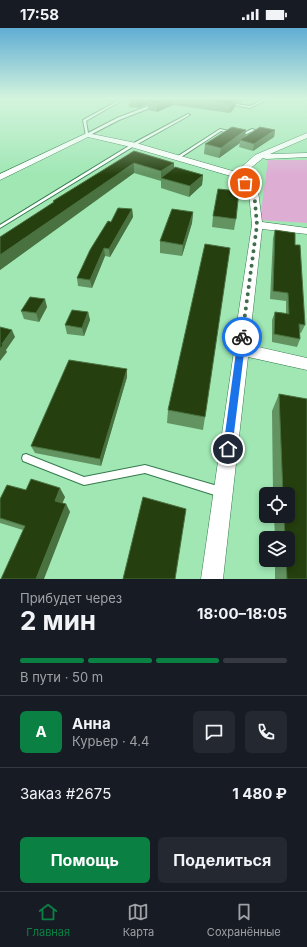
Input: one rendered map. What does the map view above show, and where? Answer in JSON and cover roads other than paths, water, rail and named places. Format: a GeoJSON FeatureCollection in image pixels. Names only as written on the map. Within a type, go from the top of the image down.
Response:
{"type":"FeatureCollection","features":[{"type":"Feature","properties":{"kind":"street"},"geometry":{"type":"LineString","coordinates":[[0,177],[87,135],[133,145],[237,175],[254,191],[257,225],[240,349],[212,579]]}},
{"type":"Feature","properties":{"kind":"street"},"geometry":{"type":"LineString","coordinates":[[237,175],[258,157],[307,135]]}},
{"type":"Feature","properties":{"kind":"street"},"geometry":{"type":"LineString","coordinates":[[258,157],[307,155]]}},
{"type":"Feature","properties":{"kind":"street"},"geometry":{"type":"LineString","coordinates":[[257,225],[307,231]]}},
{"type":"Feature","properties":{"kind":"street"},"geometry":{"type":"LineString","coordinates":[[240,349],[307,364]]}},
{"type":"Feature","properties":{"kind":"lane"},"geometry":{"type":"LineString","coordinates":[[85,124],[87,135],[109,124]]}},
{"type":"Feature","properties":{"kind":"lane"},"geometry":{"type":"LineString","coordinates":[[0,227],[133,145],[173,124]]}},
{"type":"Feature","properties":{"kind":"lane"},"geometry":{"type":"LineString","coordinates":[[178,158],[220,130],[242,135],[253,130]]}},
{"type":"Feature","properties":{"kind":"lane"},"geometry":{"type":"LineString","coordinates":[[26,458],[84,481],[145,469],[222,492]]}}]}
